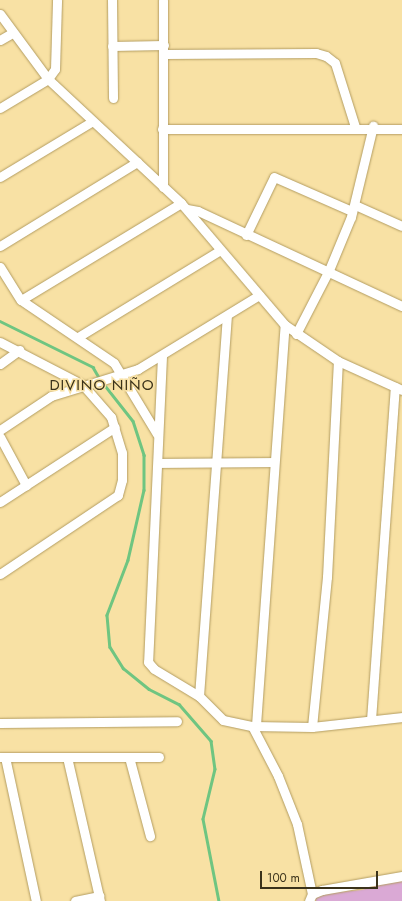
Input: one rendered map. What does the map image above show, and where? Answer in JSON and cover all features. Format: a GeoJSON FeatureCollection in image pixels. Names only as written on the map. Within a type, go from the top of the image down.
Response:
{"type":"FeatureCollection","features":[{"type":"Feature","properties":{"kind":"street"},"geometry":{"type":"LineString","coordinates":[[0,108],[48,79],[56,61],[57,0]]}},
{"type":"Feature","properties":{"kind":"street"},"geometry":{"type":"LineString","coordinates":[[112,0],[113,98]]}},
{"type":"Feature","properties":{"kind":"street"},"geometry":{"type":"LineString","coordinates":[[163,0],[163,187]]}},
{"type":"Feature","properties":{"kind":"street"},"geometry":{"type":"LineString","coordinates":[[0,14],[12,33],[48,79],[91,122],[184,206],[219,251],[285,325],[296,334],[338,361],[399,388],[371,720]]}},
{"type":"Feature","properties":{"kind":"street"},"geometry":{"type":"LineString","coordinates":[[0,40],[12,33]]}},
{"type":"Feature","properties":{"kind":"street"},"geometry":{"type":"LineString","coordinates":[[112,46],[164,45]]}},
{"type":"Feature","properties":{"kind":"street"},"geometry":{"type":"LineString","coordinates":[[164,54],[316,53],[326,56],[335,63],[355,127]]}},
{"type":"Feature","properties":{"kind":"street"},"geometry":{"type":"LineString","coordinates":[[0,177],[91,122]]}},
{"type":"Feature","properties":{"kind":"street"},"geometry":{"type":"LineString","coordinates":[[162,129],[373,126],[402,129]]}},
{"type":"Feature","properties":{"kind":"street"},"geometry":{"type":"LineString","coordinates":[[296,334],[329,270],[354,208],[373,126]]}},
{"type":"Feature","properties":{"kind":"street"},"geometry":{"type":"LineString","coordinates":[[0,246],[137,162]]}},
{"type":"Feature","properties":{"kind":"street"},"geometry":{"type":"LineString","coordinates":[[246,235],[274,177],[402,226]]}},
{"type":"Feature","properties":{"kind":"street"},"geometry":{"type":"LineString","coordinates":[[21,300],[184,206],[198,211],[246,235],[329,270],[402,306]]}},
{"type":"Feature","properties":{"kind":"street"},"geometry":{"type":"LineString","coordinates":[[78,337],[219,251]]}},
{"type":"Feature","properties":{"kind":"street"},"geometry":{"type":"LineString","coordinates":[[0,267],[28,309],[78,337],[114,363],[118,375],[157,434]]}},
{"type":"Feature","properties":{"kind":"street"},"geometry":{"type":"LineString","coordinates":[[0,430],[51,396],[118,375],[162,356],[259,296]]}},
{"type":"Feature","properties":{"kind":"street"},"geometry":{"type":"LineString","coordinates":[[199,696],[214,464],[227,316]]}},
{"type":"Feature","properties":{"kind":"street"},"geometry":{"type":"LineString","coordinates":[[285,325],[273,462],[254,726],[278,776],[297,824],[311,897],[402,876]]}},
{"type":"Feature","properties":{"kind":"street"},"geometry":{"type":"LineString","coordinates":[[0,342],[19,350],[83,385],[115,427],[122,453],[122,480],[118,495],[0,574]]}},
{"type":"Feature","properties":{"kind":"street"},"geometry":{"type":"LineString","coordinates":[[0,364],[19,350]]}},
{"type":"Feature","properties":{"kind":"street"},"geometry":{"type":"LineString","coordinates":[[162,356],[157,434],[158,463],[148,662],[154,670],[199,696],[217,717],[254,726],[312,727],[402,717]]}},
{"type":"Feature","properties":{"kind":"street"},"geometry":{"type":"LineString","coordinates":[[312,727],[327,577],[338,361]]}},
{"type":"Feature","properties":{"kind":"street"},"geometry":{"type":"LineString","coordinates":[[0,502],[115,427]]}},
{"type":"Feature","properties":{"kind":"street"},"geometry":{"type":"LineString","coordinates":[[0,437],[26,485]]}},
{"type":"Feature","properties":{"kind":"street"},"geometry":{"type":"LineString","coordinates":[[158,463],[214,464],[273,462]]}},
{"type":"Feature","properties":{"kind":"street"},"geometry":{"type":"LineString","coordinates":[[0,723],[177,721]]}},
{"type":"Feature","properties":{"kind":"street"},"geometry":{"type":"LineString","coordinates":[[36,901],[2,757],[159,757]]}},
{"type":"Feature","properties":{"kind":"street"},"geometry":{"type":"LineString","coordinates":[[66,757],[100,898],[75,901]]}},
{"type":"Feature","properties":{"kind":"street"},"geometry":{"type":"LineString","coordinates":[[129,757],[150,836]]}},
{"type":"Feature","properties":{"kind":"shaded area"},"geometry":{"type":"Polygon","coordinates":[[[402,878],[402,901],[316,901],[315,894],[362,890],[402,878]]]}},
{"type":"Feature","properties":{"kind":"waterway"},"geometry":{"type":"LineString","coordinates":[[0,321],[93,367],[100,379]]}},
{"type":"Feature","properties":{"kind":"waterway"},"geometry":{"type":"LineString","coordinates":[[103,383],[133,421],[144,455],[144,490],[128,560],[107,615],[110,647],[123,668],[149,689],[179,704],[211,741],[215,769],[203,819],[219,901]]}},
{"type":"Feature","properties":{"kind":"district","name":"DIVINO NIÑO"},"geometry":{"type":"Point","coordinates":[102,386]}}]}
